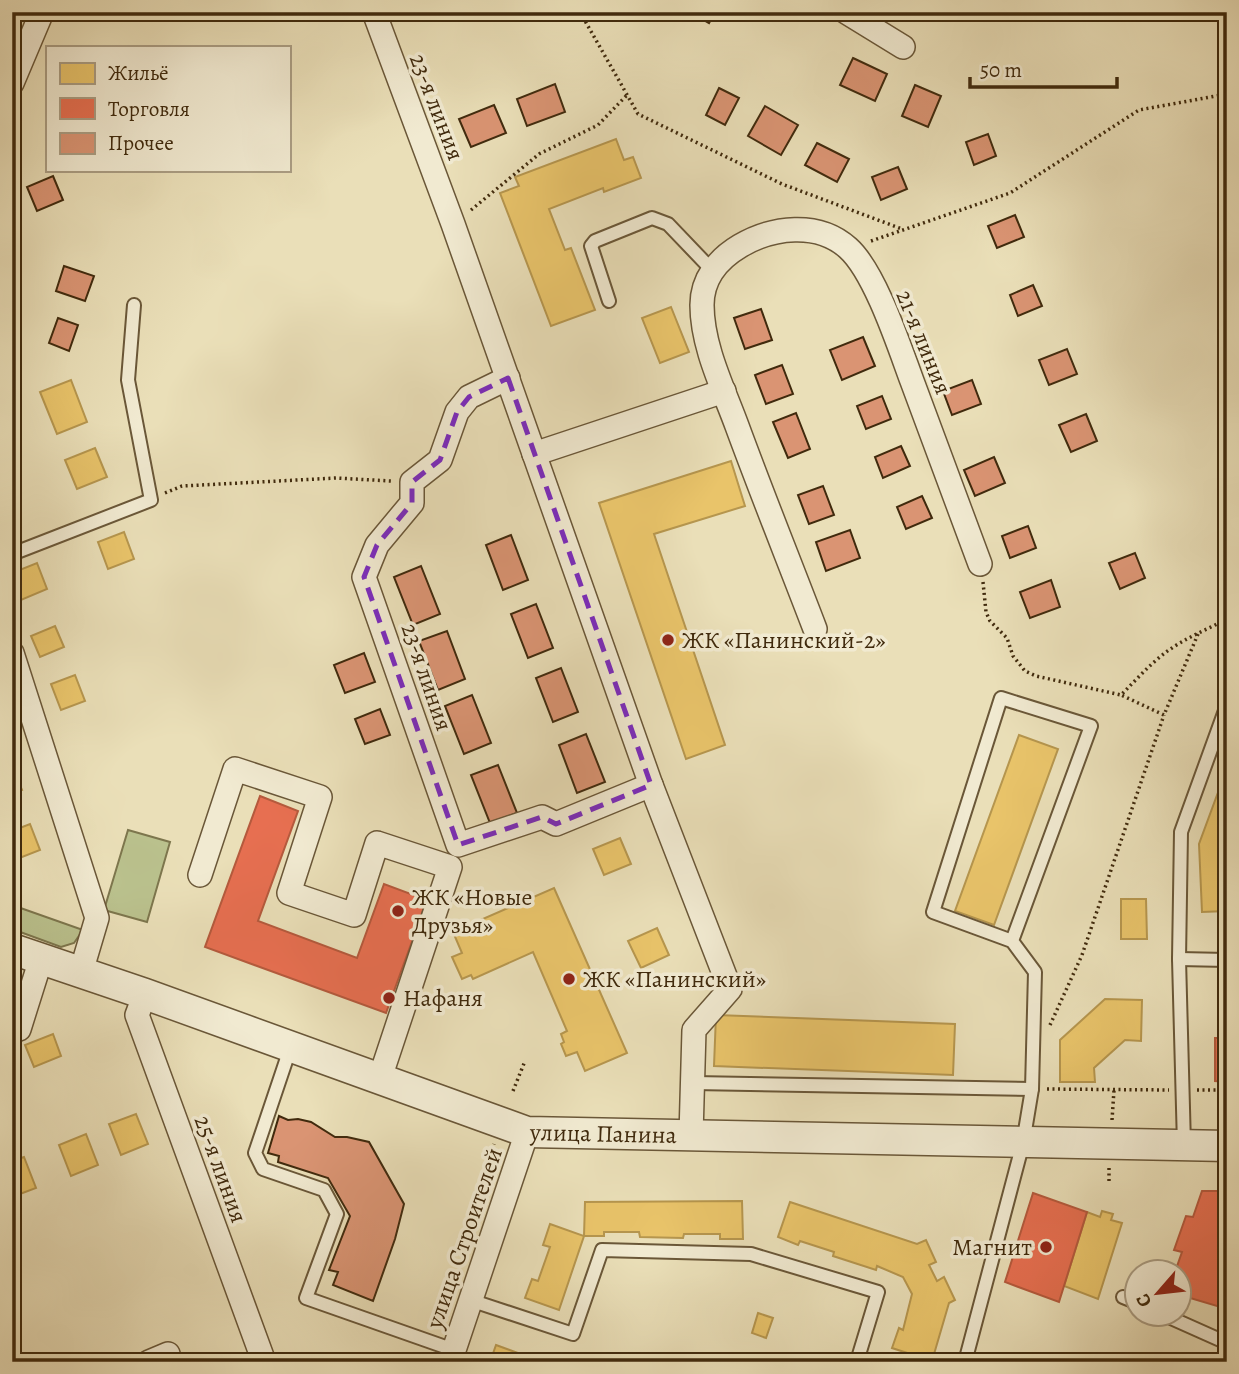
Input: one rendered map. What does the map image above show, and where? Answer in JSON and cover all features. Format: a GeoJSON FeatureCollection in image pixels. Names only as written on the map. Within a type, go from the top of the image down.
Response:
{"type":"FeatureCollection","features":[{"type":"Feature","properties":{"kind":"street"},"geometry":{"type":"LineString","coordinates":[[12,83],[42,12]]}},
{"type":"Feature","properties":{"kind":"street","name":"23-я линия"},"geometry":{"type":"LineString","coordinates":[[374,12],[453,224],[651,785],[730,989],[694,1030],[691,1136]]}},
{"type":"Feature","properties":{"kind":"street"},"geometry":{"type":"LineString","coordinates":[[846,12],[903,47]]}},
{"type":"Feature","properties":{"kind":"street"},"geometry":{"type":"LineString","coordinates":[[815,629],[707,344],[702,307],[703,290],[712,270],[726,254],[766,233],[793,229],[814,232],[836,239],[850,249]]}},
{"type":"Feature","properties":{"kind":"street","name":"21-я линия"},"geometry":{"type":"LineString","coordinates":[[850,249],[873,285],[893,330],[980,564]]}},
{"type":"Feature","properties":{"kind":"street"},"geometry":{"type":"LineString","coordinates":[[412,482],[440,460],[457,412],[469,397],[508,378]]}},
{"type":"Feature","properties":{"kind":"street"},"geometry":{"type":"LineString","coordinates":[[534,454],[724,391]]}},
{"type":"Feature","properties":{"kind":"street","name":"23-я линия"},"geometry":{"type":"LineString","coordinates":[[412,482],[412,503],[377,545],[364,577],[458,845],[542,817],[556,824],[651,785]]}},
{"type":"Feature","properties":{"kind":"street"},"geometry":{"type":"LineString","coordinates":[[12,653],[97,918],[81,972]]}},
{"type":"Feature","properties":{"kind":"street"},"geometry":{"type":"LineString","coordinates":[[200,875],[235,769],[320,797],[289,893],[354,915],[377,843],[450,867],[380,1078]]}},
{"type":"Feature","properties":{"kind":"street","name":"улица Панина"},"geometry":{"type":"LineString","coordinates":[[12,949],[145,994],[527,1132],[1227,1146]]}},
{"type":"Feature","properties":{"kind":"street"},"geometry":{"type":"LineString","coordinates":[[12,1031],[19,1029],[41,959]]}},
{"type":"Feature","properties":{"kind":"street","name":"25-я линия"},"geometry":{"type":"LineString","coordinates":[[145,994],[137,1015],[264,1362]]}},
{"type":"Feature","properties":{"kind":"street","name":"улица Строителей"},"geometry":{"type":"LineString","coordinates":[[452,1356],[527,1132]]}},
{"type":"Feature","properties":{"kind":"lane"},"geometry":{"type":"LineString","coordinates":[[609,301],[591,246],[652,218],[668,224],[712,270]]}},
{"type":"Feature","properties":{"kind":"lane"},"geometry":{"type":"LineString","coordinates":[[12,554],[150,499],[128,380],[134,305]]}},
{"type":"Feature","properties":{"kind":"lane"},"geometry":{"type":"LineString","coordinates":[[965,1362],[1023,1143],[1032,1089],[1035,972],[1012,941],[933,912],[1001,698],[1091,726],[1012,941]]}},
{"type":"Feature","properties":{"kind":"lane"},"geometry":{"type":"LineString","coordinates":[[1184,1145],[1179,960],[1181,832],[1227,705]]}},
{"type":"Feature","properties":{"kind":"lane"},"geometry":{"type":"LineString","coordinates":[[1179,960],[1227,960]]}},
{"type":"Feature","properties":{"kind":"lane"},"geometry":{"type":"LineString","coordinates":[[291,1046],[255,1153],[263,1169],[324,1190],[337,1214],[306,1298],[452,1356]]}},
{"type":"Feature","properties":{"kind":"lane"},"geometry":{"type":"LineString","coordinates":[[694,1083],[1032,1089]]}},
{"type":"Feature","properties":{"kind":"lane"},"geometry":{"type":"LineString","coordinates":[[470,1300],[573,1334],[602,1250],[751,1254],[878,1293],[858,1359],[867,1362]]}},
{"type":"Feature","properties":{"kind":"lane"},"geometry":{"type":"LineString","coordinates":[[1193,1328],[1227,1343]]}},
{"type":"Feature","properties":{"kind":"path"},"geometry":{"type":"LineString","coordinates":[[580,12],[638,114],[782,184],[904,230]]}},
{"type":"Feature","properties":{"kind":"path"},"geometry":{"type":"LineString","coordinates":[[1215,97],[1227,87]]}},
{"type":"Feature","properties":{"kind":"path"},"geometry":{"type":"LineString","coordinates":[[850,249],[1010,193],[1139,110],[1227,94]]}},
{"type":"Feature","properties":{"kind":"path"},"geometry":{"type":"LineString","coordinates":[[453,224],[538,154],[598,125],[628,95]]}},
{"type":"Feature","properties":{"kind":"path"},"geometry":{"type":"LineString","coordinates":[[150,499],[182,486],[336,478],[412,482]]}},
{"type":"Feature","properties":{"kind":"path"},"geometry":{"type":"LineString","coordinates":[[980,564],[986,595],[986,612],[990,621],[1007,638],[1013,656],[1025,671],[1121,695],[1164,715]]}},
{"type":"Feature","properties":{"kind":"path"},"geometry":{"type":"LineString","coordinates":[[1121,695],[1163,654],[1227,619]]}},
{"type":"Feature","properties":{"kind":"path"},"geometry":{"type":"LineString","coordinates":[[1046,1034],[1082,955],[1164,715],[1198,634]]}},
{"type":"Feature","properties":{"kind":"path"},"geometry":{"type":"LineString","coordinates":[[513,1091],[525,1061]]}},
{"type":"Feature","properties":{"kind":"path"},"geometry":{"type":"LineString","coordinates":[[1032,1089],[1227,1090]]}},
{"type":"Feature","properties":{"kind":"path"},"geometry":{"type":"LineString","coordinates":[[486,1165],[494,1143]]}},
{"type":"Feature","properties":{"kind":"highlighted area"},"geometry":{"type":"Polygon","coordinates":[[[508,378],[651,785],[556,824],[542,817],[458,845],[364,577],[377,545],[412,503],[412,482],[440,460],[457,412],[469,397],[508,378]]]}},
{"type":"Feature","properties":{"kind":"green space"},"geometry":{"type":"Polygon","coordinates":[[[128,830],[170,842],[147,922],[104,910],[128,830]]]}},
{"type":"Feature","properties":{"kind":"green space"},"geometry":{"type":"Polygon","coordinates":[[[12,905],[83,930],[74,943],[61,947],[12,929],[12,905]]]}},
{"type":"Feature","properties":{"kind":"building: Жильё"},"geometry":{"type":"Polygon","coordinates":[[[616,139],[624,160],[633,157],[641,178],[604,192],[603,188],[549,209],[565,250],[571,248],[595,310],[551,326],[500,193],[519,186],[515,177],[616,139]]]}},
{"type":"Feature","properties":{"kind":"building: Жильё"},"geometry":{"type":"Polygon","coordinates":[[[671,307],[689,352],[660,363],[642,318],[671,307]]]}},
{"type":"Feature","properties":{"kind":"building: Жильё"},"geometry":{"type":"Polygon","coordinates":[[[71,380],[87,422],[57,434],[40,392],[71,380]]]}},
{"type":"Feature","properties":{"kind":"building: Жильё"},"geometry":{"type":"Polygon","coordinates":[[[95,448],[107,477],[77,489],[65,460],[95,448]]]}},
{"type":"Feature","properties":{"kind":"building: Жильё","name":"ЖК «Панинский-2»"},"geometry":{"type":"Polygon","coordinates":[[[731,461],[745,506],[654,534],[725,745],[686,759],[599,503],[731,461]]]}},
{"type":"Feature","properties":{"kind":"building: Жильё"},"geometry":{"type":"Polygon","coordinates":[[[124,532],[134,559],[108,569],[98,542],[124,532]]]}},
{"type":"Feature","properties":{"kind":"building: Жильё"},"geometry":{"type":"Polygon","coordinates":[[[37,563],[47,589],[21,600],[12,573],[37,563]]]}},
{"type":"Feature","properties":{"kind":"building: Жильё"},"geometry":{"type":"Polygon","coordinates":[[[55,626],[64,647],[40,657],[31,636],[55,626]]]}},
{"type":"Feature","properties":{"kind":"building: Жильё"},"geometry":{"type":"Polygon","coordinates":[[[75,675],[85,701],[61,710],[51,684],[75,675]]]}},
{"type":"Feature","properties":{"kind":"building: Жильё"},"geometry":{"type":"Polygon","coordinates":[[[1019,735],[1058,749],[994,925],[955,911],[1019,735]]]}},
{"type":"Feature","properties":{"kind":"building: Жильё"},"geometry":{"type":"Polygon","coordinates":[[[12,766],[22,790],[12,794],[12,766]]]}},
{"type":"Feature","properties":{"kind":"building: Жильё"},"geometry":{"type":"Polygon","coordinates":[[[1227,768],[1227,911],[1202,912],[1199,844],[1227,768]]]}},
{"type":"Feature","properties":{"kind":"building: Жильё"},"geometry":{"type":"Polygon","coordinates":[[[30,824],[40,850],[17,859],[12,847],[12,831],[30,824]]]}},
{"type":"Feature","properties":{"kind":"building: Жильё"},"geometry":{"type":"Polygon","coordinates":[[[620,838],[631,864],[604,875],[593,849],[620,838]]]}},
{"type":"Feature","properties":{"kind":"building: Жильё","name":"ЖК «Панинский»"},"geometry":{"type":"Polygon","coordinates":[[[554,888],[627,1053],[585,1071],[577,1052],[566,1056],[561,1044],[564,1042],[561,1034],[567,1031],[533,952],[473,979],[471,975],[462,979],[452,957],[462,953],[453,932],[554,888]]]}},
{"type":"Feature","properties":{"kind":"building: Жильё"},"geometry":{"type":"Polygon","coordinates":[[[1121,899],[1146,899],[1147,939],[1121,939],[1121,899]]]}},
{"type":"Feature","properties":{"kind":"building: Жильё"},"geometry":{"type":"Polygon","coordinates":[[[657,928],[669,955],[641,968],[628,941],[657,928]]]}},
{"type":"Feature","properties":{"kind":"building: Жильё"},"geometry":{"type":"Polygon","coordinates":[[[1105,999],[1142,1000],[1141,1041],[1125,1040],[1094,1068],[1095,1082],[1060,1082],[1060,1040],[1105,999]]]}},
{"type":"Feature","properties":{"kind":"building: Жильё"},"geometry":{"type":"Polygon","coordinates":[[[716,1015],[955,1024],[953,1075],[714,1066],[716,1015]]]}},
{"type":"Feature","properties":{"kind":"building: Жильё"},"geometry":{"type":"Polygon","coordinates":[[[53,1034],[61,1056],[34,1067],[25,1045],[53,1034]]]}},
{"type":"Feature","properties":{"kind":"building: Жильё"},"geometry":{"type":"Polygon","coordinates":[[[136,1114],[148,1144],[121,1155],[109,1124],[136,1114]]]}},
{"type":"Feature","properties":{"kind":"building: Жильё"},"geometry":{"type":"Polygon","coordinates":[[[86,1134],[98,1165],[71,1176],[59,1145],[86,1134]]]}},
{"type":"Feature","properties":{"kind":"building: Жильё"},"geometry":{"type":"Polygon","coordinates":[[[24,1157],[36,1188],[12,1197],[12,1161],[24,1157]]]}},
{"type":"Feature","properties":{"kind":"building: Жильё"},"geometry":{"type":"Polygon","coordinates":[[[742,1201],[743,1239],[720,1239],[720,1234],[684,1234],[683,1238],[640,1237],[639,1232],[604,1232],[604,1236],[584,1236],[585,1202],[742,1201]]]}},
{"type":"Feature","properties":{"kind":"building: Жильё"},"geometry":{"type":"Polygon","coordinates":[[[790,1202],[917,1244],[926,1240],[936,1262],[929,1265],[937,1281],[944,1277],[955,1300],[949,1303],[932,1361],[892,1348],[899,1328],[903,1330],[912,1294],[903,1277],[877,1266],[876,1270],[833,1256],[834,1252],[800,1241],[798,1245],[778,1237],[790,1202]]]}},
{"type":"Feature","properties":{"kind":"building: Жильё"},"geometry":{"type":"Polygon","coordinates":[[[1102,1211],[1113,1214],[1111,1220],[1122,1223],[1098,1299],[1064,1286],[1087,1212],[1100,1217],[1102,1211]]]}},
{"type":"Feature","properties":{"kind":"building: Жильё"},"geometry":{"type":"Polygon","coordinates":[[[550,1224],[584,1236],[559,1310],[525,1298],[532,1279],[538,1281],[550,1247],[543,1245],[550,1224]]]}},
{"type":"Feature","properties":{"kind":"building: Жильё"},"geometry":{"type":"Polygon","coordinates":[[[758,1313],[773,1318],[766,1338],[752,1333],[758,1313]]]}},
{"type":"Feature","properties":{"kind":"building: Жильё"},"geometry":{"type":"Polygon","coordinates":[[[496,1345],[542,1362],[490,1362],[496,1345]]]}},
{"type":"Feature","properties":{"kind":"building: Торговля","name":"ЖК «Новые Друзья»"},"geometry":{"type":"Polygon","coordinates":[[[260,796],[298,811],[258,921],[357,958],[384,884],[427,900],[386,1013],[205,947],[260,796]]]}},
{"type":"Feature","properties":{"kind":"building: Торговля"},"geometry":{"type":"Polygon","coordinates":[[[1215,1038],[1227,1038],[1227,1082],[1215,1081],[1215,1038]]]}},
{"type":"Feature","properties":{"kind":"building: Торговля"},"geometry":{"type":"Polygon","coordinates":[[[1202,1191],[1227,1191],[1227,1309],[1194,1299],[1194,1258],[1180,1258],[1182,1252],[1174,1250],[1186,1216],[1193,1217],[1202,1191]]]}},
{"type":"Feature","properties":{"kind":"building: Торговля","name":"Магнит"},"geometry":{"type":"Polygon","coordinates":[[[1033,1193],[1087,1212],[1059,1302],[1005,1282],[1033,1193]]]}},
{"type":"Feature","properties":{"kind":"building: Прочее"},"geometry":{"type":"Polygon","coordinates":[[[690,12],[715,12],[709,23],[690,12]]]}},
{"type":"Feature","properties":{"kind":"building: Прочее"},"geometry":{"type":"Polygon","coordinates":[[[853,58],[887,74],[875,101],[840,85],[853,58]]]}},
{"type":"Feature","properties":{"kind":"building: Прочее"},"geometry":{"type":"Polygon","coordinates":[[[555,84],[565,112],[527,126],[517,99],[555,84]]]}},
{"type":"Feature","properties":{"kind":"building: Прочее"},"geometry":{"type":"Polygon","coordinates":[[[915,85],[941,96],[928,127],[902,116],[915,85]]]}},
{"type":"Feature","properties":{"kind":"building: Прочее"},"geometry":{"type":"Polygon","coordinates":[[[719,88],[739,98],[725,125],[706,115],[719,88]]]}},
{"type":"Feature","properties":{"kind":"building: Прочее"},"geometry":{"type":"Polygon","coordinates":[[[494,105],[506,133],[471,147],[459,119],[494,105]]]}},
{"type":"Feature","properties":{"kind":"building: Прочее"},"geometry":{"type":"Polygon","coordinates":[[[765,106],[798,125],[781,155],[748,136],[765,106]]]}},
{"type":"Feature","properties":{"kind":"building: Прочее"},"geometry":{"type":"Polygon","coordinates":[[[988,134],[996,156],[974,165],[966,142],[988,134]]]}},
{"type":"Feature","properties":{"kind":"building: Прочее"},"geometry":{"type":"Polygon","coordinates":[[[817,143],[849,159],[837,182],[805,165],[817,143]]]}},
{"type":"Feature","properties":{"kind":"building: Прочее"},"geometry":{"type":"Polygon","coordinates":[[[898,167],[907,189],[881,200],[872,177],[898,167]]]}},
{"type":"Feature","properties":{"kind":"building: Прочее"},"geometry":{"type":"Polygon","coordinates":[[[53,176],[63,200],[37,211],[27,187],[53,176]]]}},
{"type":"Feature","properties":{"kind":"building: Прочее"},"geometry":{"type":"Polygon","coordinates":[[[1015,215],[1024,237],[997,248],[988,226],[1015,215]]]}},
{"type":"Feature","properties":{"kind":"building: Прочее"},"geometry":{"type":"Polygon","coordinates":[[[64,266],[94,276],[85,301],[56,291],[64,266]]]}},
{"type":"Feature","properties":{"kind":"building: Прочее"},"geometry":{"type":"Polygon","coordinates":[[[1033,285],[1042,306],[1018,316],[1010,295],[1033,285]]]}},
{"type":"Feature","properties":{"kind":"building: Прочее"},"geometry":{"type":"Polygon","coordinates":[[[761,309],[772,340],[745,349],[734,318],[761,309]]]}},
{"type":"Feature","properties":{"kind":"building: Прочее"},"geometry":{"type":"Polygon","coordinates":[[[58,318],[78,325],[69,351],[49,343],[58,318]]]}},
{"type":"Feature","properties":{"kind":"building: Прочее"},"geometry":{"type":"Polygon","coordinates":[[[863,337],[875,366],[842,380],[830,350],[863,337]]]}},
{"type":"Feature","properties":{"kind":"building: Прочее"},"geometry":{"type":"Polygon","coordinates":[[[1067,349],[1077,374],[1049,385],[1039,360],[1067,349]]]}},
{"type":"Feature","properties":{"kind":"building: Прочее"},"geometry":{"type":"Polygon","coordinates":[[[782,365],[793,394],[766,404],[755,375],[782,365]]]}},
{"type":"Feature","properties":{"kind":"building: Прочее"},"geometry":{"type":"Polygon","coordinates":[[[972,380],[981,404],[952,415],[943,391],[972,380]]]}},
{"type":"Feature","properties":{"kind":"building: Прочее"},"geometry":{"type":"Polygon","coordinates":[[[882,396],[891,419],[866,429],[857,406],[882,396]]]}},
{"type":"Feature","properties":{"kind":"building: Прочее"},"geometry":{"type":"Polygon","coordinates":[[[796,413],[810,449],[788,458],[773,422],[796,413]]]}},
{"type":"Feature","properties":{"kind":"building: Прочее"},"geometry":{"type":"Polygon","coordinates":[[[1086,414],[1097,441],[1071,452],[1059,425],[1086,414]]]}},
{"type":"Feature","properties":{"kind":"building: Прочее"},"geometry":{"type":"Polygon","coordinates":[[[901,446],[910,466],[883,478],[875,457],[901,446]]]}},
{"type":"Feature","properties":{"kind":"building: Прочее"},"geometry":{"type":"Polygon","coordinates":[[[994,457],[1005,483],[975,496],[964,470],[994,457]]]}},
{"type":"Feature","properties":{"kind":"building: Прочее"},"geometry":{"type":"Polygon","coordinates":[[[823,486],[834,515],[809,524],[798,495],[823,486]]]}},
{"type":"Feature","properties":{"kind":"building: Прочее"},"geometry":{"type":"Polygon","coordinates":[[[922,496],[932,518],[906,529],[897,507],[922,496]]]}},
{"type":"Feature","properties":{"kind":"building: Прочее"},"geometry":{"type":"Polygon","coordinates":[[[1028,526],[1036,548],[1010,558],[1002,536],[1028,526]]]}},
{"type":"Feature","properties":{"kind":"building: Прочее"},"geometry":{"type":"Polygon","coordinates":[[[850,530],[860,558],[826,571],[816,542],[850,530]]]}},
{"type":"Feature","properties":{"kind":"building: Прочее"},"geometry":{"type":"Polygon","coordinates":[[[511,535],[528,580],[503,590],[486,545],[511,535]]]}},
{"type":"Feature","properties":{"kind":"building: Прочее"},"geometry":{"type":"Polygon","coordinates":[[[1135,553],[1145,578],[1120,589],[1109,563],[1135,553]]]}},
{"type":"Feature","properties":{"kind":"building: Прочее"},"geometry":{"type":"Polygon","coordinates":[[[421,566],[440,614],[413,625],[394,577],[421,566]]]}},
{"type":"Feature","properties":{"kind":"building: Прочее"},"geometry":{"type":"Polygon","coordinates":[[[1051,580],[1060,607],[1030,618],[1020,592],[1051,580]]]}},
{"type":"Feature","properties":{"kind":"building: Прочее"},"geometry":{"type":"Polygon","coordinates":[[[536,604],[553,648],[528,658],[511,614],[536,604]]]}},
{"type":"Feature","properties":{"kind":"building: Прочее"},"geometry":{"type":"Polygon","coordinates":[[[447,631],[465,679],[438,690],[419,641],[447,631]]]}},
{"type":"Feature","properties":{"kind":"building: Прочее"},"geometry":{"type":"Polygon","coordinates":[[[364,653],[375,682],[345,693],[334,665],[364,653]]]}},
{"type":"Feature","properties":{"kind":"building: Прочее"},"geometry":{"type":"Polygon","coordinates":[[[561,668],[578,712],[553,722],[536,678],[561,668]]]}},
{"type":"Feature","properties":{"kind":"building: Прочее"},"geometry":{"type":"Polygon","coordinates":[[[472,695],[491,743],[464,754],[445,706],[472,695]]]}},
{"type":"Feature","properties":{"kind":"building: Прочее"},"geometry":{"type":"Polygon","coordinates":[[[380,709],[390,735],[365,744],[355,719],[380,709]]]}},
{"type":"Feature","properties":{"kind":"building: Прочее"},"geometry":{"type":"Polygon","coordinates":[[[586,734],[605,782],[577,793],[559,745],[586,734]]]}},
{"type":"Feature","properties":{"kind":"building: Прочее"},"geometry":{"type":"Polygon","coordinates":[[[498,765],[517,813],[490,823],[471,775],[498,765]]]}},
{"type":"Feature","properties":{"kind":"building: Прочее"},"geometry":{"type":"Polygon","coordinates":[[[279,1116],[288,1120],[311,1122],[335,1137],[369,1142],[404,1204],[373,1301],[333,1285],[338,1272],[329,1270],[350,1216],[328,1178],[278,1162],[279,1156],[268,1153],[279,1116]]]}},
{"type":"Feature","properties":{"kind":"place","name":"ЖК «Панинский-2»"},"geometry":{"type":"Point","coordinates":[668,640]}},
{"type":"Feature","properties":{"kind":"place","name":"ЖК «Новые Друзья»"},"geometry":{"type":"Point","coordinates":[398,911]}},
{"type":"Feature","properties":{"kind":"place","name":"ЖК «Панинский»"},"geometry":{"type":"Point","coordinates":[569,979]}},
{"type":"Feature","properties":{"kind":"place","name":"Нафаня"},"geometry":{"type":"Point","coordinates":[389,998]}},
{"type":"Feature","properties":{"kind":"place","name":"Магнит"},"geometry":{"type":"Point","coordinates":[1046,1247]}}]}
